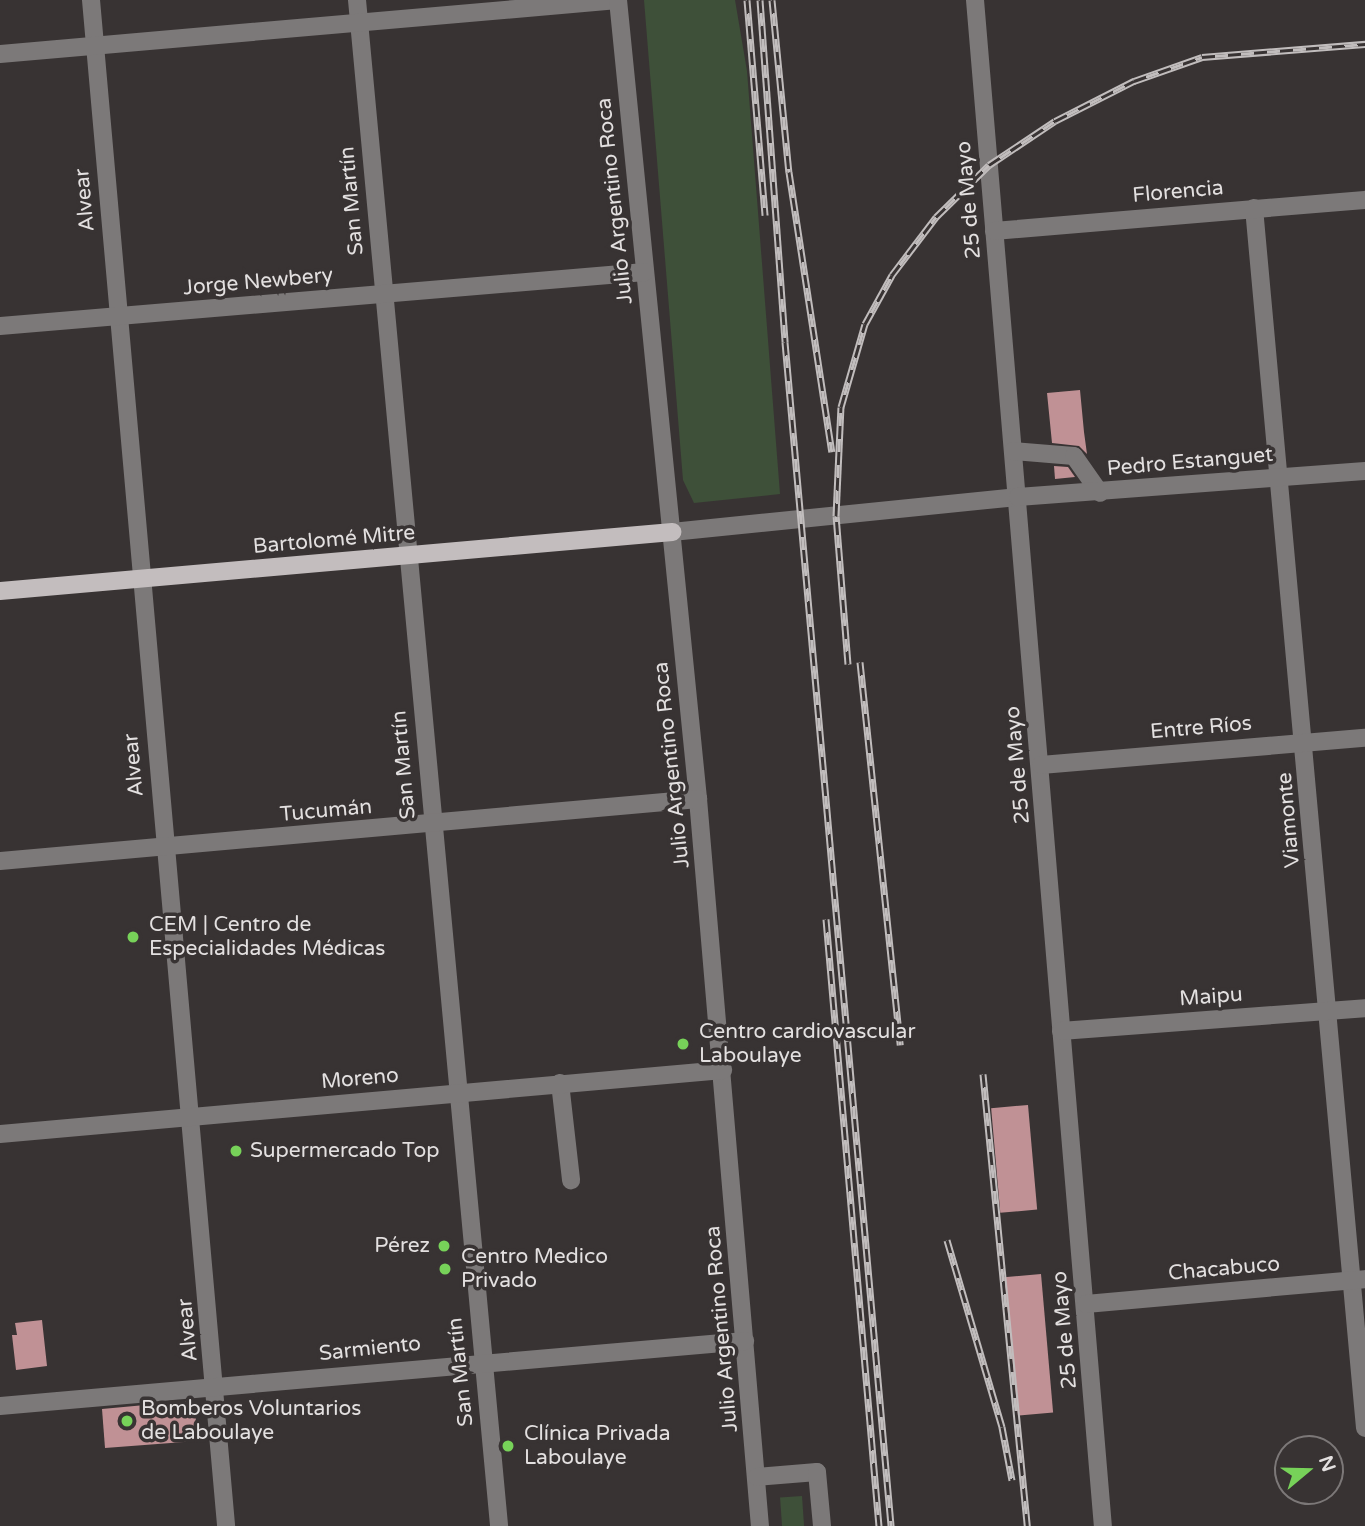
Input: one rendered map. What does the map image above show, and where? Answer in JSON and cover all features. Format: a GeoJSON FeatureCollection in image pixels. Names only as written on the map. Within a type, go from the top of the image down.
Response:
{"type":"FeatureCollection","features":[{"type":"Feature","properties":{"kind":"main road","name":"Bartolomé Mitre"},"geometry":{"type":"LineString","coordinates":[[0,591],[672,532]]}},
{"type":"Feature","properties":{"kind":"street","name":"Alvear"},"geometry":{"type":"LineString","coordinates":[[91,0],[140,580],[216,1387],[226,1526]]}},
{"type":"Feature","properties":{"kind":"street","name":"San Martín"},"geometry":{"type":"LineString","coordinates":[[357,0],[499,1526]]}},
{"type":"Feature","properties":{"kind":"street"},"geometry":{"type":"LineString","coordinates":[[0,54],[618,0]]}},
{"type":"Feature","properties":{"kind":"street","name":"Julio Argentino Roca"},"geometry":{"type":"LineString","coordinates":[[618,0],[698,799],[760,1526]]}},
{"type":"Feature","properties":{"kind":"street","name":"25 de Mayo"},"geometry":{"type":"LineString","coordinates":[[975,0],[1041,765],[1061,1031],[1087,1304],[1103,1526]]}},
{"type":"Feature","properties":{"kind":"street","name":"Florencia"},"geometry":{"type":"LineString","coordinates":[[994,231],[1365,200]]}},
{"type":"Feature","properties":{"kind":"street","name":"Viamonte"},"geometry":{"type":"LineString","coordinates":[[1254,208],[1306,742],[1328,1011],[1359,1280],[1365,1429]]}},
{"type":"Feature","properties":{"kind":"street","name":"Jorge Newbery"},"geometry":{"type":"LineString","coordinates":[[0,326],[645,272]]}},
{"type":"Feature","properties":{"kind":"street"},"geometry":{"type":"LineString","coordinates":[[1013,451],[1074,456],[1100,494]]}},
{"type":"Feature","properties":{"kind":"street","name":"Pedro Estanguet"},"geometry":{"type":"LineString","coordinates":[[672,532],[1018,497],[1100,494],[1365,471]]}},
{"type":"Feature","properties":{"kind":"street","name":"Entre Ríos"},"geometry":{"type":"LineString","coordinates":[[1041,765],[1365,738]]}},
{"type":"Feature","properties":{"kind":"street","name":"Tucumán"},"geometry":{"type":"LineString","coordinates":[[0,861],[165,849],[698,799]]}},
{"type":"Feature","properties":{"kind":"street","name":"Maipu"},"geometry":{"type":"LineString","coordinates":[[1061,1031],[1365,1008]]}},
{"type":"Feature","properties":{"kind":"street","name":"Moreno"},"geometry":{"type":"LineString","coordinates":[[0,1134],[723,1070]]}},
{"type":"Feature","properties":{"kind":"street"},"geometry":{"type":"LineString","coordinates":[[560,1083],[570,1180]]}},
{"type":"Feature","properties":{"kind":"street","name":"Chacabuco"},"geometry":{"type":"LineString","coordinates":[[1087,1304],[1359,1280]]}},
{"type":"Feature","properties":{"kind":"street","name":"Sarmiento"},"geometry":{"type":"LineString","coordinates":[[0,1406],[483,1361],[745,1341]]}},
{"type":"Feature","properties":{"kind":"street"},"geometry":{"type":"LineString","coordinates":[[757,1478],[817,1472],[822,1526]]}},
{"type":"Feature","properties":{"kind":"green space"},"geometry":{"type":"Polygon","coordinates":[[[644,0],[735,0],[747,71],[780,494],[694,503],[683,480],[644,0]]]}},
{"type":"Feature","properties":{"kind":"green space"},"geometry":{"type":"Polygon","coordinates":[[[802,1496],[804,1526],[782,1526],[780,1498],[802,1496]]]}},
{"type":"Feature","properties":{"kind":"building"},"geometry":{"type":"Polygon","coordinates":[[[1080,390],[1087,454],[1079,446],[1052,443],[1047,393],[1080,390]]]}},
{"type":"Feature","properties":{"kind":"building"},"geometry":{"type":"Polygon","coordinates":[[[1054,466],[1068,467],[1075,477],[1055,479],[1054,466]]]}},
{"type":"Feature","properties":{"kind":"building"},"geometry":{"type":"Polygon","coordinates":[[[1028,1105],[1037,1210],[1000,1213],[991,1108],[1028,1105]]]}},
{"type":"Feature","properties":{"kind":"building"},"geometry":{"type":"Polygon","coordinates":[[[1041,1274],[1053,1412],[1016,1416],[1004,1277],[1041,1274]]]}},
{"type":"Feature","properties":{"kind":"building"},"geometry":{"type":"Polygon","coordinates":[[[42,1320],[47,1366],[16,1370],[12,1335],[17,1335],[15,1323],[42,1320]]]}},
{"type":"Feature","properties":{"kind":"building"},"geometry":{"type":"Polygon","coordinates":[[[188,1401],[195,1405],[197,1441],[105,1448],[102,1409],[188,1401]]]}},
{"type":"Feature","properties":{"kind":"railway"},"geometry":{"type":"LineString","coordinates":[[747,0],[765,215]]}},
{"type":"Feature","properties":{"kind":"railway"},"geometry":{"type":"LineString","coordinates":[[760,0],[785,342],[891,1526]]}},
{"type":"Feature","properties":{"kind":"railway"},"geometry":{"type":"LineString","coordinates":[[772,0],[789,172],[832,452]]}},
{"type":"Feature","properties":{"kind":"railway"},"geometry":{"type":"LineString","coordinates":[[848,664],[836,516],[841,407],[865,324],[892,275],[936,217],[989,165],[1055,121],[1134,81],[1202,57],[1365,44]]}},
{"type":"Feature","properties":{"kind":"railway"},"geometry":{"type":"LineString","coordinates":[[860,662],[900,1045]]}},
{"type":"Feature","properties":{"kind":"railway"},"geometry":{"type":"LineString","coordinates":[[826,919],[879,1526]]}},
{"type":"Feature","properties":{"kind":"railway"},"geometry":{"type":"LineString","coordinates":[[983,1074],[1027,1526]]}},
{"type":"Feature","properties":{"kind":"railway"},"geometry":{"type":"LineString","coordinates":[[947,1240],[1002,1427],[1012,1480]]}},
{"type":"Feature","properties":{"kind":"place","name":"CEM | Centro de Especialidades Médicas"},"geometry":{"type":"Point","coordinates":[133,937]}},
{"type":"Feature","properties":{"kind":"place","name":"Centro cardiovascular Laboulaye"},"geometry":{"type":"Point","coordinates":[683,1044]}},
{"type":"Feature","properties":{"kind":"place","name":"Supermercado Top"},"geometry":{"type":"Point","coordinates":[236,1151]}},
{"type":"Feature","properties":{"kind":"place","name":"Pérez"},"geometry":{"type":"Point","coordinates":[444,1246]}},
{"type":"Feature","properties":{"kind":"place","name":"Centro Medico Privado"},"geometry":{"type":"Point","coordinates":[445,1269]}},
{"type":"Feature","properties":{"kind":"place","name":"Bomberos Voluntarios de Laboulaye"},"geometry":{"type":"Point","coordinates":[127,1421]}},
{"type":"Feature","properties":{"kind":"place","name":"Clínica Privada Laboulaye"},"geometry":{"type":"Point","coordinates":[508,1446]}}]}
